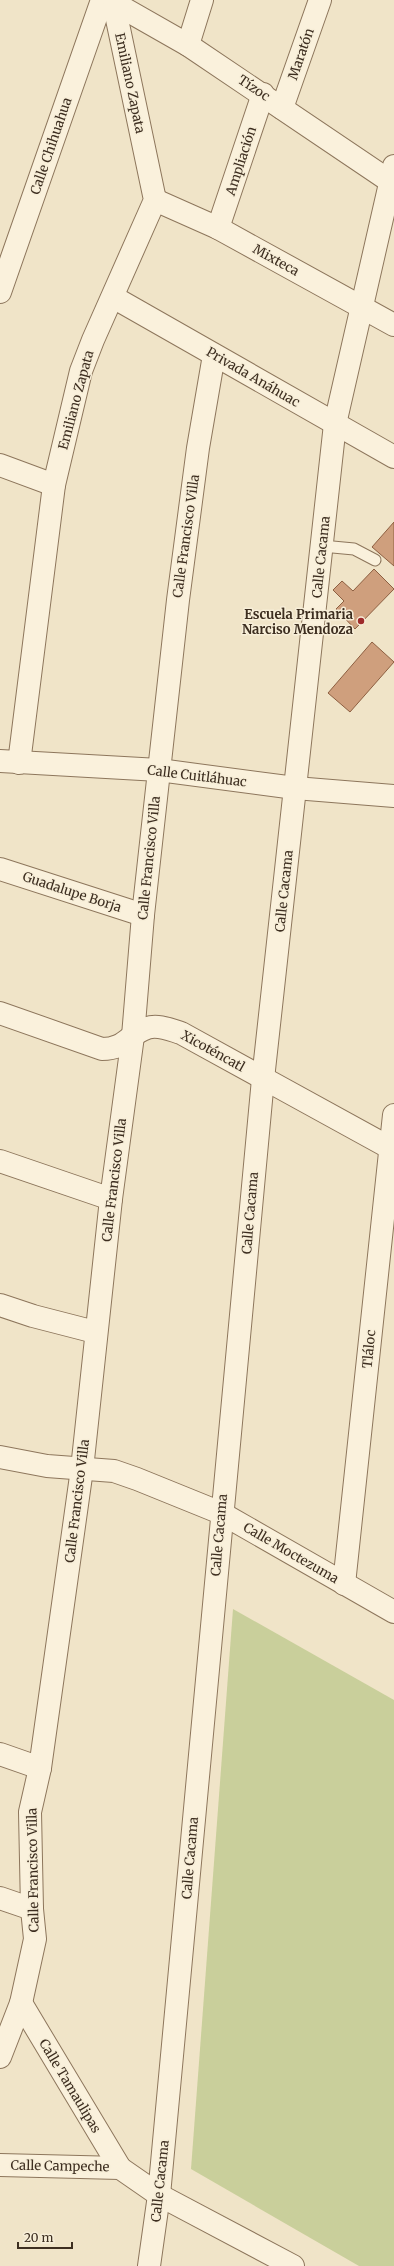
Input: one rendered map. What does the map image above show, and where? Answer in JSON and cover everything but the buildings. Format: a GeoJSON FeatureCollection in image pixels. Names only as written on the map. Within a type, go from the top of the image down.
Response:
{"type":"FeatureCollection","features":[{"type":"Feature","properties":{"kind":"street"},"geometry":{"type":"LineString","coordinates":[[188,45],[202,0]]}},
{"type":"Feature","properties":{"kind":"street","name":"Maratón"},"geometry":{"type":"LineString","coordinates":[[282,108],[320,0]]}},
{"type":"Feature","properties":{"kind":"street","name":"Tízoc"},"geometry":{"type":"LineString","coordinates":[[108,2],[188,45],[282,108],[392,177]]}},
{"type":"Feature","properties":{"kind":"street","name":"Emiliano Zapata"},"geometry":{"type":"LineString","coordinates":[[10,762],[54,485],[81,371],[93,340],[155,200],[108,2]]}},
{"type":"Feature","properties":{"kind":"street","name":"Calle Chihuahua"},"geometry":{"type":"LineString","coordinates":[[0,292],[108,2]]}},
{"type":"Feature","properties":{"kind":"street","name":"Ampliación"},"geometry":{"type":"LineString","coordinates":[[218,228],[263,94]]}},
{"type":"Feature","properties":{"kind":"street","name":"Calle Cacama"},"geometry":{"type":"LineString","coordinates":[[149,2266],[159,2194],[221,1513],[263,1079],[335,424],[392,177]]}},
{"type":"Feature","properties":{"kind":"street","name":"Mixteca"},"geometry":{"type":"LineString","coordinates":[[155,200],[218,228],[394,325]]}},
{"type":"Feature","properties":{"kind":"street","name":"Privada Anáhuac"},"geometry":{"type":"LineString","coordinates":[[113,297],[394,457]]}},
{"type":"Feature","properties":{"kind":"street","name":"Calle Francisco Villa"},"geometry":{"type":"LineString","coordinates":[[0,2058],[21,2003],[35,1938],[32,1909],[30,1812],[40,1768],[82,1469],[95,1332],[110,1200],[134,1036],[143,915],[178,600],[198,448],[214,355]]}},
{"type":"Feature","properties":{"kind":"street"},"geometry":{"type":"LineString","coordinates":[[0,465],[54,485]]}},
{"type":"Feature","properties":{"kind":"street","name":"Calle Cuitláhuac"},"geometry":{"type":"LineString","coordinates":[[10,762],[159,770],[295,788],[394,796]]}},
{"type":"Feature","properties":{"kind":"street","name":"Guadalupe Borja"},"geometry":{"type":"LineString","coordinates":[[0,869],[143,915]]}},
{"type":"Feature","properties":{"kind":"street","name":"Xicoténcatl"},"geometry":{"type":"LineString","coordinates":[[0,1013],[102,1049],[114,1049],[148,1027],[163,1028],[182,1033],[392,1149]]}},
{"type":"Feature","properties":{"kind":"street","name":"Tláloc"},"geometry":{"type":"LineString","coordinates":[[344,1584],[392,1149],[394,1115]]}},
{"type":"Feature","properties":{"kind":"street"},"geometry":{"type":"LineString","coordinates":[[0,1161],[110,1200]]}},
{"type":"Feature","properties":{"kind":"street"},"geometry":{"type":"LineString","coordinates":[[0,1305],[34,1316],[95,1332]]}},
{"type":"Feature","properties":{"kind":"street","name":"Calle Moctezuma"},"geometry":{"type":"LineString","coordinates":[[0,1457],[48,1466],[114,1471],[221,1513],[394,1612]]}},
{"type":"Feature","properties":{"kind":"street"},"geometry":{"type":"LineString","coordinates":[[0,1754],[40,1768]]}},
{"type":"Feature","properties":{"kind":"street"},"geometry":{"type":"LineString","coordinates":[[0,1898],[32,1909]]}},
{"type":"Feature","properties":{"kind":"street","name":"Calle Tamaulipas"},"geometry":{"type":"LineString","coordinates":[[21,2003],[120,2168]]}},
{"type":"Feature","properties":{"kind":"street","name":"Calle Campeche"},"geometry":{"type":"LineString","coordinates":[[0,2164],[120,2168],[159,2194],[293,2266]]}},
{"type":"Feature","properties":{"kind":"lane"},"geometry":{"type":"LineString","coordinates":[[322,546],[354,549],[375,560]]}},
{"type":"Feature","properties":{"kind":"green space"},"geometry":{"type":"Polygon","coordinates":[[[233,1609],[394,1700],[394,2266],[359,2266],[191,2169],[233,1609]]]}},
{"type":"Feature","properties":{"kind":"place","name":"Escuela Primaria Narciso Mendoza"},"geometry":{"type":"Point","coordinates":[361,621]}}]}
